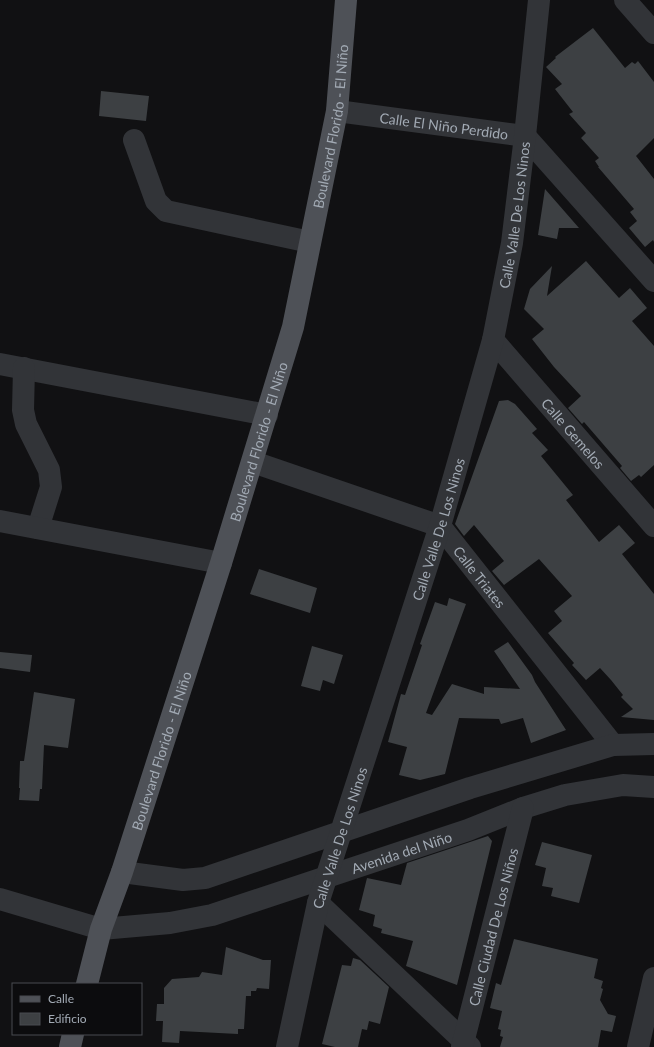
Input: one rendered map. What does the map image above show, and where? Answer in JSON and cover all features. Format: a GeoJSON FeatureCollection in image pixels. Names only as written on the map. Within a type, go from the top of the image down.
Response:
{"type":"FeatureCollection","features":[{"type":"Feature","properties":{"kind":"main road","name":"Boulevard Florido - El Niño"},"geometry":{"type":"LineString","coordinates":[[86,983],[101,929],[122,872],[253,462],[293,327],[336,111],[346,0]]}},
{"type":"Feature","properties":{"kind":"main road"},"geometry":{"type":"LineString","coordinates":[[70,1047],[73,1035]]}},
{"type":"Feature","properties":{"kind":"street","name":"Calle Valle De Los Ninos"},"geometry":{"type":"LineString","coordinates":[[287,1047],[318,903],[440,526],[493,340],[512,243],[525,136],[538,0]]}},
{"type":"Feature","properties":{"kind":"street"},"geometry":{"type":"LineString","coordinates":[[625,0],[654,33]]}},
{"type":"Feature","properties":{"kind":"street","name":"Calle El Niño Perdido"},"geometry":{"type":"LineString","coordinates":[[336,111],[525,136],[654,281]]}},
{"type":"Feature","properties":{"kind":"street"},"geometry":{"type":"LineString","coordinates":[[134,140],[156,201],[166,211],[310,242]]}},
{"type":"Feature","properties":{"kind":"street","name":"Calle Gemelos"},"geometry":{"type":"LineString","coordinates":[[493,340],[654,526]]}},
{"type":"Feature","properties":{"kind":"street"},"geometry":{"type":"LineString","coordinates":[[0,364],[267,415]]}},
{"type":"Feature","properties":{"kind":"street"},"geometry":{"type":"LineString","coordinates":[[24,368],[23,410],[26,424],[49,470],[51,487],[38,528]]}},
{"type":"Feature","properties":{"kind":"street"},"geometry":{"type":"LineString","coordinates":[[253,462],[440,526]]}},
{"type":"Feature","properties":{"kind":"street"},"geometry":{"type":"LineString","coordinates":[[0,521],[221,563]]}},
{"type":"Feature","properties":{"kind":"street","name":"Calle Triates"},"geometry":{"type":"LineString","coordinates":[[440,526],[613,745]]}},
{"type":"Feature","properties":{"kind":"street"},"geometry":{"type":"LineString","coordinates":[[122,872],[183,880],[205,878],[470,788],[613,745],[654,744]]}},
{"type":"Feature","properties":{"kind":"street","name":"Avenida del Niño"},"geometry":{"type":"LineString","coordinates":[[101,929],[170,923],[212,915],[468,830],[523,808],[565,795],[623,785],[654,787]]}},
{"type":"Feature","properties":{"kind":"street","name":"Calle Ciudad De Los Niños"},"geometry":{"type":"LineString","coordinates":[[465,1045],[523,808]]}},
{"type":"Feature","properties":{"kind":"street"},"geometry":{"type":"LineString","coordinates":[[0,899],[101,929]]}},
{"type":"Feature","properties":{"kind":"street"},"geometry":{"type":"LineString","coordinates":[[318,903],[465,1045]]}},
{"type":"Feature","properties":{"kind":"street"},"geometry":{"type":"LineString","coordinates":[[638,1047],[654,978]]}},
{"type":"Feature","properties":{"kind":"building"},"geometry":{"type":"Polygon","coordinates":[[[593,28],[625,68],[632,62],[635,64],[638,61],[654,82],[654,138],[636,156],[654,179],[654,242],[653,240],[645,247],[629,228],[637,221],[630,212],[634,209],[598,167],[595,161],[599,158],[581,138],[586,133],[569,114],[573,112],[555,89],[562,84],[546,67],[556,58],[555,57],[593,28]]]}},
{"type":"Feature","properties":{"kind":"building"},"geometry":{"type":"Polygon","coordinates":[[[101,91],[149,96],[146,121],[99,116],[101,91]]]}},
{"type":"Feature","properties":{"kind":"building"},"geometry":{"type":"Polygon","coordinates":[[[545,189],[579,228],[559,228],[557,239],[538,235],[545,189]]]}},
{"type":"Feature","properties":{"kind":"building"},"geometry":{"type":"Polygon","coordinates":[[[586,261],[619,298],[630,288],[647,308],[632,321],[654,346],[654,465],[641,477],[639,475],[631,481],[620,468],[622,466],[584,422],[582,424],[568,408],[581,396],[554,367],[532,339],[544,329],[524,309],[530,289],[552,266],[547,296],[586,261]]]}},
{"type":"Feature","properties":{"kind":"building"},"geometry":{"type":"Polygon","coordinates":[[[508,400],[515,404],[537,429],[532,433],[548,450],[541,456],[573,495],[566,500],[599,542],[619,525],[635,543],[622,554],[654,594],[654,720],[621,717],[633,709],[621,697],[623,695],[611,680],[600,668],[586,680],[572,665],[574,663],[548,633],[562,621],[554,611],[572,596],[539,559],[504,585],[492,571],[504,561],[474,525],[464,536],[455,524],[499,401],[508,400]]]}},
{"type":"Feature","properties":{"kind":"building"},"geometry":{"type":"Polygon","coordinates":[[[259,569],[317,588],[310,613],[250,594],[259,569]]]}},
{"type":"Feature","properties":{"kind":"building"},"geometry":{"type":"Polygon","coordinates":[[[449,598],[466,604],[426,713],[432,715],[452,684],[484,694],[484,687],[520,689],[494,651],[508,642],[532,675],[566,730],[531,743],[523,718],[501,724],[499,719],[459,718],[445,774],[420,780],[399,775],[407,747],[388,742],[401,694],[405,695],[422,645],[420,644],[435,602],[447,606],[449,598]]]}},
{"type":"Feature","properties":{"kind":"building"},"geometry":{"type":"Polygon","coordinates":[[[312,646],[343,655],[334,684],[323,680],[320,691],[301,686],[312,646]]]}},
{"type":"Feature","properties":{"kind":"building"},"geometry":{"type":"Polygon","coordinates":[[[0,652],[32,655],[30,672],[0,668],[0,652]]]}},
{"type":"Feature","properties":{"kind":"building"},"geometry":{"type":"Polygon","coordinates":[[[34,692],[75,699],[68,748],[44,745],[42,789],[40,789],[39,801],[19,800],[20,761],[24,761],[34,692]]]}},
{"type":"Feature","properties":{"kind":"building"},"geometry":{"type":"Polygon","coordinates":[[[488,836],[492,841],[457,985],[406,966],[413,941],[381,933],[382,929],[373,926],[375,915],[359,910],[367,878],[401,885],[407,863],[488,836]]]}},
{"type":"Feature","properties":{"kind":"building"},"geometry":{"type":"Polygon","coordinates":[[[542,842],[592,855],[579,903],[551,896],[553,888],[542,886],[546,868],[535,865],[542,842]]]}},
{"type":"Feature","properties":{"kind":"building"},"geometry":{"type":"Polygon","coordinates":[[[514,939],[598,959],[594,978],[603,981],[601,988],[603,989],[600,1000],[608,1014],[616,1016],[612,1032],[601,1030],[598,1047],[500,1047],[503,1037],[500,1036],[501,1030],[498,1029],[502,1011],[490,1008],[496,983],[501,985],[514,939]]]}},
{"type":"Feature","properties":{"kind":"building"},"geometry":{"type":"Polygon","coordinates":[[[226,947],[263,960],[271,960],[269,989],[257,988],[256,991],[251,991],[251,996],[246,996],[244,1029],[238,1029],[238,1034],[180,1031],[179,1043],[162,1042],[163,1021],[156,1021],[157,1004],[164,1004],[164,988],[172,979],[199,977],[202,972],[222,975],[226,947]]]}},
{"type":"Feature","properties":{"kind":"building"},"geometry":{"type":"Polygon","coordinates":[[[353,958],[360,960],[389,987],[380,1024],[369,1021],[367,1030],[362,1029],[358,1047],[335,1047],[322,1044],[342,965],[351,966],[353,958]]]}}]}
